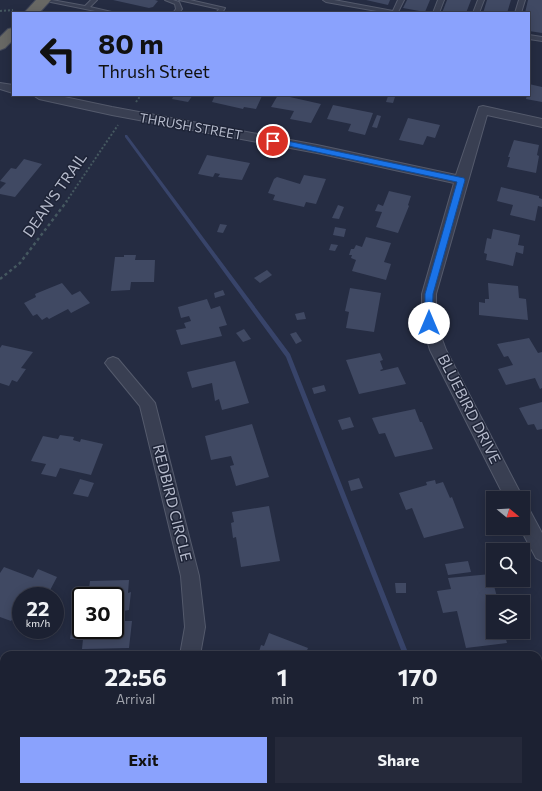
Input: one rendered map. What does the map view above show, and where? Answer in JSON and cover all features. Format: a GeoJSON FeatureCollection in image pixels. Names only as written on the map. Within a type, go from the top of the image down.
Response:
{"type":"FeatureCollection","features":[{"type":"Feature","properties":{"kind":"highway"},"geometry":{"type":"LineString","coordinates":[[32,12],[44,0]]}},
{"type":"Feature","properties":{"kind":"highway"},"geometry":{"type":"LineString","coordinates":[[0,45],[12,33]]}},
{"type":"Feature","properties":{"kind":"street"},"geometry":{"type":"LineString","coordinates":[[0,86],[12,89]]}},
{"type":"Feature","properties":{"kind":"street","name":"THRUSH STREET"},"geometry":{"type":"LineString","coordinates":[[44,96],[112,111],[317,149],[461,180]]}},
{"type":"Feature","properties":{"kind":"street","name":"BLUEBIRD DRIVE"},"geometry":{"type":"LineString","coordinates":[[510,491],[438,350],[429,323],[429,294],[461,180],[483,110],[542,123]]}},
{"type":"Feature","properties":{"kind":"street","name":"REDBIRD CIRCLE"},"geometry":{"type":"LineString","coordinates":[[113,363],[148,403],[190,576],[195,627],[191,651]]}},
{"type":"Feature","properties":{"kind":"street"},"geometry":{"type":"LineString","coordinates":[[530,529],[542,552]]}},
{"type":"Feature","properties":{"kind":"lane"},"geometry":{"type":"LineString","coordinates":[[44,0],[108,12]]}},
{"type":"Feature","properties":{"kind":"lane"},"geometry":{"type":"LineString","coordinates":[[86,8],[94,0]]}},
{"type":"Feature","properties":{"kind":"lane"},"geometry":{"type":"LineString","coordinates":[[168,0],[177,3],[179,9],[177,12]]}},
{"type":"Feature","properties":{"kind":"lane"},"geometry":{"type":"LineString","coordinates":[[326,0],[390,12]]}},
{"type":"Feature","properties":{"kind":"lane"},"geometry":{"type":"LineString","coordinates":[[357,6],[360,0]]}},
{"type":"Feature","properties":{"kind":"lane"},"geometry":{"type":"LineString","coordinates":[[396,12],[401,0]]}},
{"type":"Feature","properties":{"kind":"lane"},"geometry":{"type":"LineString","coordinates":[[436,12],[441,0]]}},
{"type":"Feature","properties":{"kind":"lane"},"geometry":{"type":"LineString","coordinates":[[476,12],[481,0]]}},
{"type":"Feature","properties":{"kind":"lane"},"geometry":{"type":"LineString","coordinates":[[518,12],[522,0]]}},
{"type":"Feature","properties":{"kind":"lane"},"geometry":{"type":"LineString","coordinates":[[185,1],[222,8],[220,12]]}},
{"type":"Feature","properties":{"kind":"lane"},"geometry":{"type":"LineString","coordinates":[[530,37],[542,40]]}},
{"type":"Feature","properties":{"kind":"path"},"geometry":{"type":"LineString","coordinates":[[0,11],[13,10]]}},
{"type":"Feature","properties":{"kind":"path","name":"DEAN'S TRAIL"},"geometry":{"type":"LineString","coordinates":[[0,279],[20,262],[52,222],[122,119]]}},
{"type":"Feature","properties":{"kind":"building"},"geometry":{"type":"Polygon","coordinates":[[[113,0],[158,1],[153,7],[149,8],[113,0]]]}},
{"type":"Feature","properties":{"kind":"building"},"geometry":{"type":"Polygon","coordinates":[[[366,0],[390,0],[388,5],[366,0]]]}},
{"type":"Feature","properties":{"kind":"building"},"geometry":{"type":"Polygon","coordinates":[[[407,0],[430,0],[425,12],[403,8],[407,0]]]}},
{"type":"Feature","properties":{"kind":"building"},"geometry":{"type":"Polygon","coordinates":[[[447,0],[471,0],[466,12],[442,12],[447,0]]]}},
{"type":"Feature","properties":{"kind":"building"},"geometry":{"type":"Polygon","coordinates":[[[487,0],[511,0],[507,12],[483,12],[487,0]]]}},
{"type":"Feature","properties":{"kind":"building"},"geometry":{"type":"Polygon","coordinates":[[[528,0],[542,0],[542,33],[530,31],[530,12],[525,12],[528,0]]]}},
{"type":"Feature","properties":{"kind":"building"},"geometry":{"type":"Polygon","coordinates":[[[530,84],[542,87],[542,102],[526,99],[527,96],[530,96],[530,84]]]}},
{"type":"Feature","properties":{"kind":"building"},"geometry":{"type":"Polygon","coordinates":[[[174,96],[192,96],[188,102],[172,99],[174,96]]]}},
{"type":"Feature","properties":{"kind":"building"},"geometry":{"type":"Polygon","coordinates":[[[215,96],[262,96],[256,109],[244,107],[243,109],[212,102],[215,96]]]}},
{"type":"Feature","properties":{"kind":"building"},"geometry":{"type":"Polygon","coordinates":[[[277,96],[285,96],[321,104],[311,123],[290,119],[294,111],[271,107],[277,96]]]}},
{"type":"Feature","properties":{"kind":"building"},"geometry":{"type":"Polygon","coordinates":[[[388,96],[395,97],[393,103],[386,102],[388,96]]]}},
{"type":"Feature","properties":{"kind":"building"},"geometry":{"type":"Polygon","coordinates":[[[333,105],[373,113],[365,135],[348,131],[351,124],[327,119],[333,105]]]}},
{"type":"Feature","properties":{"kind":"building"},"geometry":{"type":"Polygon","coordinates":[[[377,115],[381,116],[377,128],[372,127],[377,115]]]}},
{"type":"Feature","properties":{"kind":"building"},"geometry":{"type":"Polygon","coordinates":[[[408,118],[440,125],[435,138],[427,136],[423,145],[399,140],[408,118]]]}},
{"type":"Feature","properties":{"kind":"building"},"geometry":{"type":"Polygon","coordinates":[[[514,140],[539,145],[536,173],[507,167],[510,157],[508,157],[514,140]]]}},
{"type":"Feature","properties":{"kind":"building"},"geometry":{"type":"Polygon","coordinates":[[[207,155],[250,163],[242,180],[218,177],[220,174],[215,173],[213,177],[198,174],[207,155]]]}},
{"type":"Feature","properties":{"kind":"building"},"geometry":{"type":"Polygon","coordinates":[[[24,159],[42,164],[15,197],[0,194],[0,189],[6,183],[0,181],[11,168],[16,169],[24,159]]]}},
{"type":"Feature","properties":{"kind":"building"},"geometry":{"type":"Polygon","coordinates":[[[304,175],[326,179],[316,204],[306,202],[304,207],[273,200],[275,195],[268,193],[274,179],[277,177],[300,184],[304,175]]]}},
{"type":"Feature","properties":{"kind":"building"},"geometry":{"type":"Polygon","coordinates":[[[501,187],[539,196],[539,198],[542,199],[542,207],[538,206],[535,221],[510,215],[513,205],[497,201],[501,187]]]}},
{"type":"Feature","properties":{"kind":"building"},"geometry":{"type":"Polygon","coordinates":[[[389,191],[411,196],[409,206],[398,233],[376,227],[382,212],[375,211],[378,204],[383,206],[389,191]]]}},
{"type":"Feature","properties":{"kind":"building"},"geometry":{"type":"Polygon","coordinates":[[[338,205],[344,207],[339,219],[332,218],[338,205]]]}},
{"type":"Feature","properties":{"kind":"building"},"geometry":{"type":"Polygon","coordinates":[[[220,224],[227,225],[223,233],[217,232],[220,224]]]}},
{"type":"Feature","properties":{"kind":"building"},"geometry":{"type":"Polygon","coordinates":[[[335,227],[346,229],[344,237],[333,235],[335,227]]]}},
{"type":"Feature","properties":{"kind":"building"},"geometry":{"type":"Polygon","coordinates":[[[493,229],[520,235],[518,245],[524,246],[523,254],[516,252],[513,266],[486,260],[487,254],[484,253],[487,238],[491,239],[493,229]]]}},
{"type":"Feature","properties":{"kind":"building"},"geometry":{"type":"Polygon","coordinates":[[[366,237],[391,243],[384,262],[391,264],[386,280],[352,271],[356,260],[351,258],[352,255],[349,255],[351,249],[354,249],[356,245],[362,247],[366,237]]]}},
{"type":"Feature","properties":{"kind":"building"},"geometry":{"type":"Polygon","coordinates":[[[331,244],[338,245],[335,251],[329,250],[331,244]]]}},
{"type":"Feature","properties":{"kind":"building"},"geometry":{"type":"Polygon","coordinates":[[[124,255],[136,255],[135,260],[155,260],[154,282],[131,282],[130,290],[111,291],[115,257],[124,257],[124,255]]]}},
{"type":"Feature","properties":{"kind":"building"},"geometry":{"type":"Polygon","coordinates":[[[267,270],[272,275],[260,283],[254,278],[267,270]]]}},
{"type":"Feature","properties":{"kind":"building"},"geometry":{"type":"Polygon","coordinates":[[[62,283],[72,295],[80,291],[90,303],[71,313],[68,309],[49,319],[47,317],[42,320],[37,314],[33,316],[24,303],[36,297],[35,294],[62,283]]]}},
{"type":"Feature","properties":{"kind":"building"},"geometry":{"type":"Polygon","coordinates":[[[488,283],[518,286],[519,298],[526,299],[528,320],[479,315],[479,302],[485,303],[485,299],[489,299],[488,283]]]}},
{"type":"Feature","properties":{"kind":"building"},"geometry":{"type":"Polygon","coordinates":[[[350,288],[381,293],[374,332],[346,328],[349,312],[345,311],[350,288]]]}},
{"type":"Feature","properties":{"kind":"building"},"geometry":{"type":"Polygon","coordinates":[[[223,290],[225,295],[215,298],[214,293],[223,290]]]}},
{"type":"Feature","properties":{"kind":"building"},"geometry":{"type":"Polygon","coordinates":[[[207,299],[211,309],[220,306],[227,325],[219,327],[222,336],[181,345],[176,330],[186,328],[184,323],[191,321],[189,316],[181,318],[178,307],[207,299]]]}},
{"type":"Feature","properties":{"kind":"building"},"geometry":{"type":"Polygon","coordinates":[[[304,312],[306,319],[297,320],[295,314],[304,312]]]}},
{"type":"Feature","properties":{"kind":"building"},"geometry":{"type":"Polygon","coordinates":[[[244,329],[251,339],[243,342],[236,333],[244,329]]]}},
{"type":"Feature","properties":{"kind":"building"},"geometry":{"type":"Polygon","coordinates":[[[296,332],[302,341],[296,344],[290,334],[296,332]]]}},
{"type":"Feature","properties":{"kind":"building"},"geometry":{"type":"Polygon","coordinates":[[[529,338],[538,353],[542,352],[542,388],[540,389],[535,378],[506,385],[498,369],[513,365],[508,356],[504,357],[497,344],[529,338]]]}},
{"type":"Feature","properties":{"kind":"building"},"geometry":{"type":"Polygon","coordinates":[[[2,345],[33,352],[21,368],[26,369],[17,382],[12,380],[9,386],[0,383],[0,348],[2,345]]]}},
{"type":"Feature","properties":{"kind":"building"},"geometry":{"type":"Polygon","coordinates":[[[380,353],[383,360],[380,361],[383,369],[380,370],[398,367],[406,384],[359,394],[346,360],[380,353]]]}},
{"type":"Feature","properties":{"kind":"building"},"geometry":{"type":"Polygon","coordinates":[[[235,361],[249,403],[222,410],[219,399],[215,401],[212,383],[192,388],[187,372],[235,361]]]}},
{"type":"Feature","properties":{"kind":"building"},"geometry":{"type":"Polygon","coordinates":[[[324,385],[326,391],[314,394],[312,388],[324,385]]]}},
{"type":"Feature","properties":{"kind":"building"},"geometry":{"type":"Polygon","coordinates":[[[542,402],[542,429],[537,430],[534,424],[528,425],[519,408],[542,402]]]}},
{"type":"Feature","properties":{"kind":"building"},"geometry":{"type":"Polygon","coordinates":[[[415,409],[433,449],[395,457],[385,433],[379,434],[372,418],[415,409]]]}},
{"type":"Feature","properties":{"kind":"building"},"geometry":{"type":"Polygon","coordinates":[[[350,417],[354,427],[342,430],[338,420],[350,417]]]}},
{"type":"Feature","properties":{"kind":"building"},"geometry":{"type":"Polygon","coordinates":[[[252,424],[269,477],[236,486],[230,466],[234,465],[231,456],[211,460],[205,436],[252,424]]]}},
{"type":"Feature","properties":{"kind":"building"},"geometry":{"type":"Polygon","coordinates":[[[60,435],[74,437],[73,440],[80,442],[81,439],[103,444],[91,475],[60,468],[56,477],[41,474],[46,464],[31,461],[43,436],[58,439],[60,435]]]}},
{"type":"Feature","properties":{"kind":"building"},"geometry":{"type":"Polygon","coordinates":[[[359,478],[363,488],[351,491],[348,481],[359,478]]]}},
{"type":"Feature","properties":{"kind":"building"},"geometry":{"type":"Polygon","coordinates":[[[80,479],[94,483],[88,497],[73,494],[80,479]]]}},
{"type":"Feature","properties":{"kind":"building"},"geometry":{"type":"Polygon","coordinates":[[[435,480],[436,484],[443,482],[450,498],[452,497],[464,528],[424,538],[412,508],[406,510],[399,493],[427,485],[426,482],[435,480]]]}},
{"type":"Feature","properties":{"kind":"building"},"geometry":{"type":"Polygon","coordinates":[[[269,506],[280,561],[241,567],[236,537],[233,538],[231,523],[234,522],[232,512],[269,506]]]}},
{"type":"Feature","properties":{"kind":"building"},"geometry":{"type":"Polygon","coordinates":[[[468,561],[471,572],[448,575],[445,564],[468,561]]]}},
{"type":"Feature","properties":{"kind":"building"},"geometry":{"type":"Polygon","coordinates":[[[4,567],[33,578],[38,569],[57,577],[52,587],[12,587],[11,621],[0,617],[0,573],[4,567]]]}},
{"type":"Feature","properties":{"kind":"building"},"geometry":{"type":"Polygon","coordinates":[[[486,574],[486,587],[494,587],[496,595],[486,595],[486,639],[506,639],[507,643],[466,648],[457,611],[443,613],[437,591],[451,589],[448,578],[486,574]]]}},
{"type":"Feature","properties":{"kind":"building"},"geometry":{"type":"Polygon","coordinates":[[[129,580],[128,593],[131,592],[129,610],[124,611],[124,587],[89,587],[90,581],[129,580]]]}},
{"type":"Feature","properties":{"kind":"building"},"geometry":{"type":"Polygon","coordinates":[[[395,583],[406,583],[406,593],[396,593],[395,583]]]}},
{"type":"Feature","properties":{"kind":"building"},"geometry":{"type":"Polygon","coordinates":[[[124,621],[132,621],[129,648],[82,649],[83,639],[124,639],[124,621]]]}},
{"type":"Feature","properties":{"kind":"building"},"geometry":{"type":"Polygon","coordinates":[[[72,626],[72,639],[70,639],[72,626]]]}},
{"type":"Feature","properties":{"kind":"building"},"geometry":{"type":"Polygon","coordinates":[[[269,633],[308,648],[307,651],[259,651],[261,645],[264,646],[269,633]]]}},
{"type":"Feature","properties":{"kind":"waterway"},"geometry":{"type":"LineString","coordinates":[[126,136],[288,356],[404,651]]}},
{"type":"Feature","properties":{"kind":"route"},"geometry":{"type":"LineString","coordinates":[[273,141],[461,180],[429,294],[429,323]]}}]}
